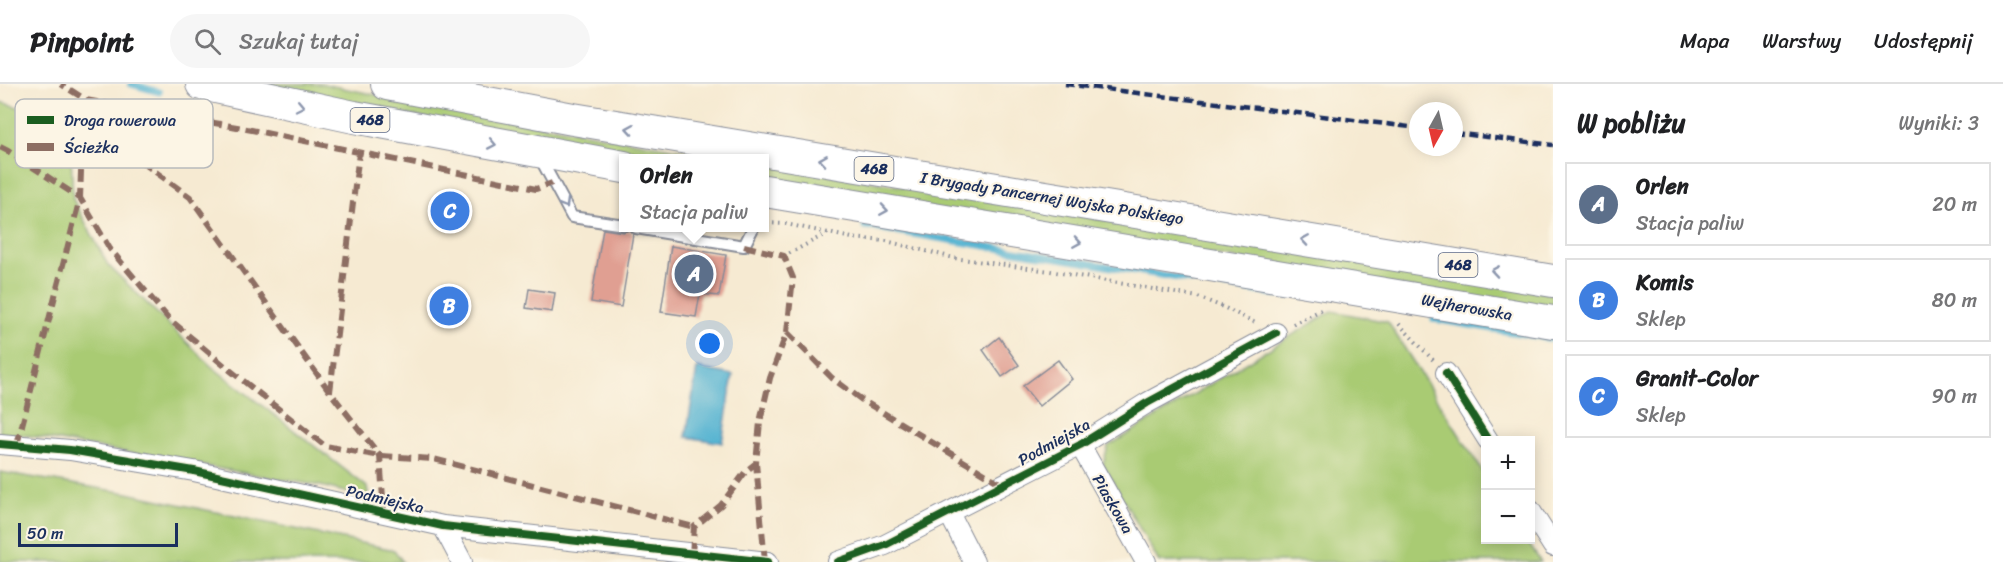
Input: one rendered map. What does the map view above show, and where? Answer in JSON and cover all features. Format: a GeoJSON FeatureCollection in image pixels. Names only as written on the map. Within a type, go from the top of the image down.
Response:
{"type":"FeatureCollection","features":[{"type":"Feature","properties":{"kind":"main road","name":"468"},"geometry":{"type":"LineString","coordinates":[[202,84],[354,117],[538,153],[619,166]]}},
{"type":"Feature","properties":{"kind":"main road","name":"I Brygady Pancernej Wojska Polskiego"},"geometry":{"type":"LineString","coordinates":[[387,84],[573,119],[1553,281]]}},
{"type":"Feature","properties":{"kind":"main road","name":"468"},"geometry":{"type":"LineString","coordinates":[[769,195],[1387,305]]}},
{"type":"Feature","properties":{"kind":"main road","name":"Wejherowska"},"geometry":{"type":"LineString","coordinates":[[1387,305],[1553,322]]}},
{"type":"Feature","properties":{"kind":"street","name":"Podmiejska"},"geometry":{"type":"LineString","coordinates":[[838,562],[885,545],[1080,446],[1147,403],[1276,333]]}},
{"type":"Feature","properties":{"kind":"street"},"geometry":{"type":"LineString","coordinates":[[1446,373],[1485,436]]}},
{"type":"Feature","properties":{"kind":"street","name":"Podmiejska"},"geometry":{"type":"LineString","coordinates":[[0,444],[70,450],[194,471],[443,526],[768,562]]}},
{"type":"Feature","properties":{"kind":"street","name":"Piaskowa"},"geometry":{"type":"LineString","coordinates":[[1080,446],[1146,562]]}},
{"type":"Feature","properties":{"kind":"street"},"geometry":{"type":"LineString","coordinates":[[949,513],[974,562]]}},
{"type":"Feature","properties":{"kind":"street"},"geometry":{"type":"LineString","coordinates":[[1535,518],[1553,546]]}},
{"type":"Feature","properties":{"kind":"street"},"geometry":{"type":"LineString","coordinates":[[443,526],[462,562]]}},
{"type":"Feature","properties":{"kind":"lane"},"geometry":{"type":"LineString","coordinates":[[538,153],[572,217],[619,224]]}},
{"type":"Feature","properties":{"kind":"lane"},"geometry":{"type":"LineString","coordinates":[[660,232],[744,246],[751,232]]}},
{"type":"Feature","properties":{"kind":"path"},"geometry":{"type":"LineString","coordinates":[[769,223],[786,224],[852,238],[886,241],[954,258],[1050,271],[1198,297],[1223,306],[1276,333],[1328,306]]}},
{"type":"Feature","properties":{"kind":"path"},"geometry":{"type":"LineString","coordinates":[[784,256],[828,233]]}},
{"type":"Feature","properties":{"kind":"path"},"geometry":{"type":"LineString","coordinates":[[1387,305],[1446,373]]}},
{"type":"Feature","properties":{"kind":"green space"},"geometry":{"type":"Polygon","coordinates":[[[249,84],[323,84],[435,107],[706,154],[619,155],[249,84]]]}},
{"type":"Feature","properties":{"kind":"green space"},"geometry":{"type":"Polygon","coordinates":[[[0,102],[15,106],[15,168],[72,168],[73,199],[108,265],[211,366],[367,487],[369,498],[321,486],[31,436],[0,433],[0,102]]]}},
{"type":"Feature","properties":{"kind":"green space"},"geometry":{"type":"Polygon","coordinates":[[[769,165],[1553,294],[1553,311],[769,182],[769,165]]]}},
{"type":"Feature","properties":{"kind":"green space"},"geometry":{"type":"Polygon","coordinates":[[[1332,311],[1388,322],[1481,469],[1481,544],[1529,544],[1541,562],[1159,562],[1103,464],[1108,446],[1332,311]]]}},
{"type":"Feature","properties":{"kind":"green space"},"geometry":{"type":"Polygon","coordinates":[[[0,472],[127,493],[394,550],[403,562],[0,562],[0,472]]]}},
{"type":"Feature","properties":{"kind":"water"},"geometry":{"type":"Polygon","coordinates":[[[697,368],[733,375],[722,443],[686,437],[697,368]]]}},
{"type":"Feature","properties":{"kind":"building"},"geometry":{"type":"Polygon","coordinates":[[[603,229],[631,232],[633,234],[621,307],[591,302],[603,229]]]}},
{"type":"Feature","properties":{"kind":"building"},"geometry":{"type":"Polygon","coordinates":[[[671,246],[726,255],[719,296],[700,294],[696,317],[661,312],[671,246]]]}},
{"type":"Feature","properties":{"kind":"building"},"geometry":{"type":"Polygon","coordinates":[[[529,289],[555,293],[552,312],[526,308],[529,289]]]}},
{"type":"Feature","properties":{"kind":"building"},"geometry":{"type":"Polygon","coordinates":[[[999,337],[1019,365],[1002,377],[983,350],[999,337]]]}},
{"type":"Feature","properties":{"kind":"building"},"geometry":{"type":"Polygon","coordinates":[[[1058,360],[1072,379],[1039,406],[1023,386],[1058,360]]]}},
{"type":"Feature","properties":{"kind":"waterway"},"geometry":{"type":"LineString","coordinates":[[131,84],[159,92]]}},
{"type":"Feature","properties":{"kind":"waterway"},"geometry":{"type":"LineString","coordinates":[[865,226],[1287,296]]}},
{"type":"Feature","properties":{"kind":"waterway"},"geometry":{"type":"LineString","coordinates":[[1434,319],[1553,339]]}},
{"type":"Feature","properties":{"kind":"railway"},"geometry":{"type":"LineString","coordinates":[[1065,84],[1409,127]]}},
{"type":"Feature","properties":{"kind":"railway"},"geometry":{"type":"LineString","coordinates":[[1463,134],[1553,145]]}},
{"type":"Feature","properties":{"kind":"marked path"},"geometry":{"type":"LineString","coordinates":[[61,84],[84,99]]}},
{"type":"Feature","properties":{"kind":"marked path"},"geometry":{"type":"LineString","coordinates":[[213,123],[536,189],[552,183]]}},
{"type":"Feature","properties":{"kind":"marked path"},"geometry":{"type":"LineString","coordinates":[[0,147],[15,156]]}},
{"type":"Feature","properties":{"kind":"marked path"},"geometry":{"type":"LineString","coordinates":[[330,392],[359,153]]}},
{"type":"Feature","properties":{"kind":"marked path"},"geometry":{"type":"LineString","coordinates":[[34,168],[80,198],[110,249],[169,319],[325,446],[380,456],[434,459],[694,527]]}},
{"type":"Feature","properties":{"kind":"marked path"},"geometry":{"type":"LineString","coordinates":[[17,445],[80,198],[81,168]]}},
{"type":"Feature","properties":{"kind":"marked path"},"geometry":{"type":"LineString","coordinates":[[150,168],[190,197],[330,392],[380,456],[384,512]]}},
{"type":"Feature","properties":{"kind":"marked path"},"geometry":{"type":"LineString","coordinates":[[744,246],[784,256],[793,278],[787,332],[770,378],[760,422],[756,463],[765,562]]}},
{"type":"Feature","properties":{"kind":"marked path"},"geometry":{"type":"LineString","coordinates":[[787,332],[832,378],[862,400],[1003,485]]}},
{"type":"Feature","properties":{"kind":"marked path"},"geometry":{"type":"LineString","coordinates":[[692,554],[694,527],[721,505],[746,471],[756,463]]}},
{"type":"Feature","properties":{"kind":"cycle path"},"geometry":{"type":"LineString","coordinates":[[838,562],[885,545],[1080,445],[1147,403],[1276,333]]}},
{"type":"Feature","properties":{"kind":"cycle path"},"geometry":{"type":"LineString","coordinates":[[1446,373],[1485,436]]}},
{"type":"Feature","properties":{"kind":"cycle path"},"geometry":{"type":"LineString","coordinates":[[0,444],[70,450],[194,471],[443,526],[768,562]]}},
{"type":"Feature","properties":{"kind":"place","name":"Granit-Color"},"geometry":{"type":"Point","coordinates":[450,211]}},
{"type":"Feature","properties":{"kind":"place","name":"Orlen"},"geometry":{"type":"Point","coordinates":[694,274]}},
{"type":"Feature","properties":{"kind":"place","name":"Komis"},"geometry":{"type":"Point","coordinates":[449,306]}}]}
